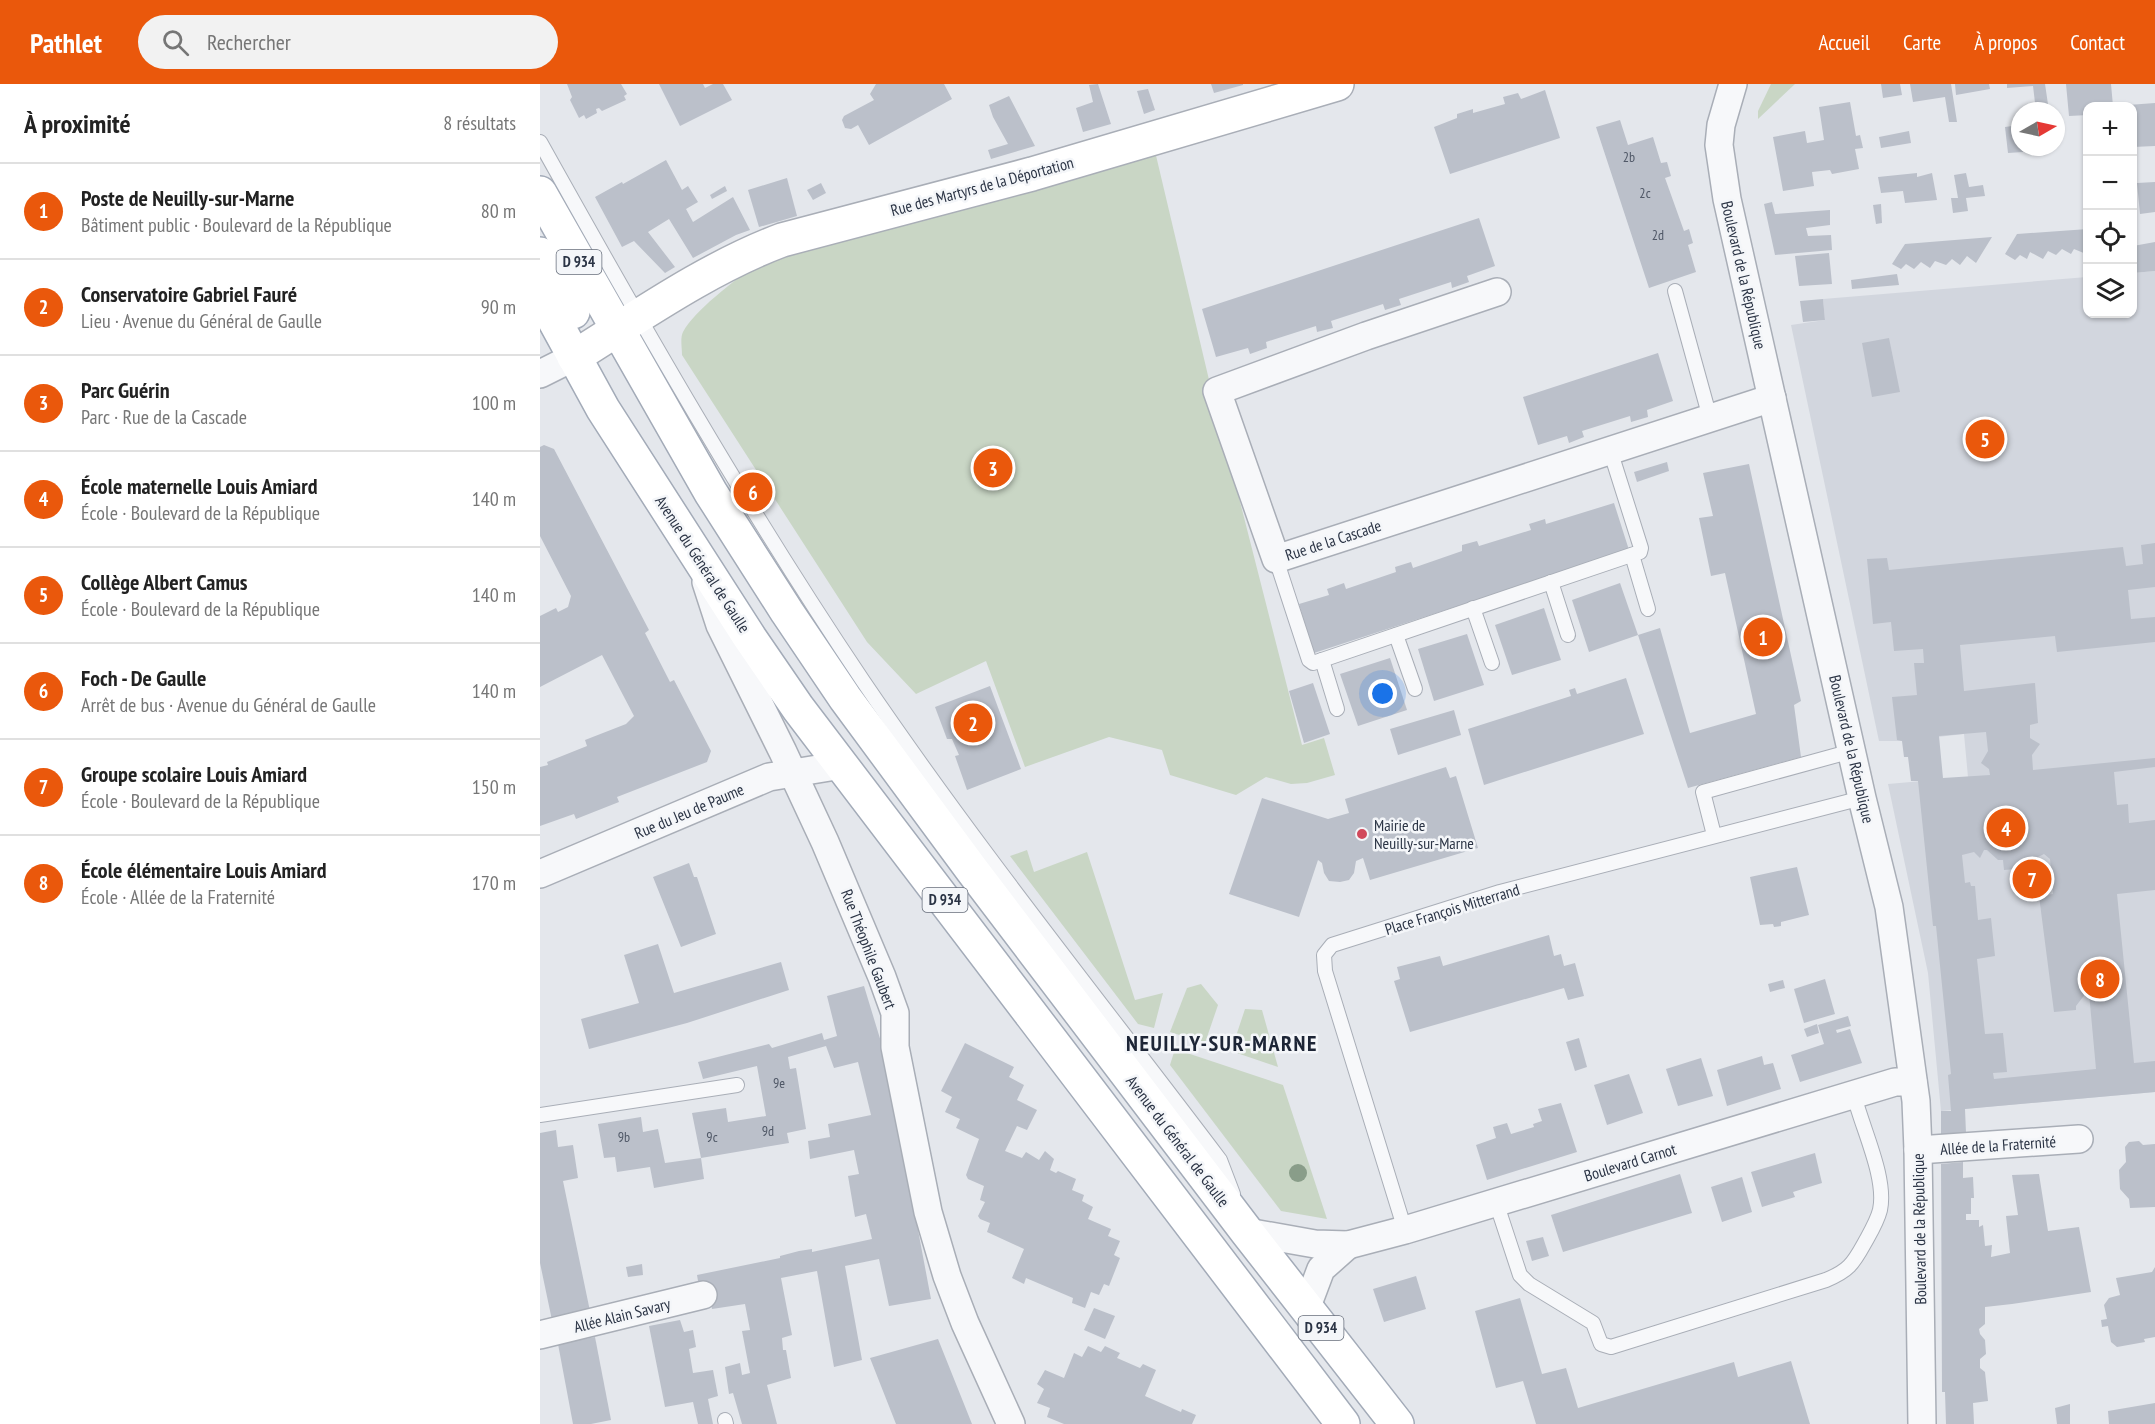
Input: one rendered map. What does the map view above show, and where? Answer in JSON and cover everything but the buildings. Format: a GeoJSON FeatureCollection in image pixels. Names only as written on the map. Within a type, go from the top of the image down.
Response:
{"type":"FeatureCollection","features":[{"type":"Feature","properties":{"kind":"main road","name":"Rue des Martyrs de la Déportation"},"geometry":{"type":"LineString","coordinates":[[606,338],[701,279],[746,254],[782,240],[1032,174],[1337,84]]}},
{"type":"Feature","properties":{"kind":"main road","name":"D 934"},"geometry":{"type":"LineString","coordinates":[[540,193],[606,338]]}},
{"type":"Feature","properties":{"kind":"main road"},"geometry":{"type":"LineString","coordinates":[[540,254],[606,338]]}},
{"type":"Feature","properties":{"kind":"main road","name":"D 934"},"geometry":{"type":"LineString","coordinates":[[540,294],[606,338]]}},
{"type":"Feature","properties":{"kind":"main road","name":"Avenue du Général de Gaulle"},"geometry":{"type":"LineString","coordinates":[[606,338],[603,409],[798,708],[1343,1424]]}},
{"type":"Feature","properties":{"kind":"main road","name":"Avenue du Général de Gaulle"},"geometry":{"type":"LineString","coordinates":[[606,338],[711,493],[787,612],[876,740],[980,864],[1138,1070],[1247,1232],[1396,1424]]}},
{"type":"Feature","properties":{"kind":"main road"},"geometry":{"type":"LineString","coordinates":[[842,765],[876,740]]}},
{"type":"Feature","properties":{"kind":"street","name":"Boulevard de la République"},"geometry":{"type":"LineString","coordinates":[[1733,84],[1721,125],[1719,145],[1727,199],[1862,798],[1889,907],[1913,1082],[1918,1150],[1922,1424]]}},
{"type":"Feature","properties":{"kind":"street","name":"Rue de la Cascade"},"geometry":{"type":"LineString","coordinates":[[1497,292],[1356,339],[1217,391],[1276,559],[1772,398]]}},
{"type":"Feature","properties":{"kind":"street"},"geometry":{"type":"LineString","coordinates":[[540,374],[606,338]]}},
{"type":"Feature","properties":{"kind":"street","name":"Rue Théophile Gaubert"},"geometry":{"type":"LineString","coordinates":[[699,558],[720,626],[793,774],[862,925],[895,1013],[895,1047],[928,1212],[947,1276],[965,1323],[1011,1424]]}},
{"type":"Feature","properties":{"kind":"street","name":"Rue du Jeu de Paume"},"geometry":{"type":"LineString","coordinates":[[540,874],[769,777],[842,765]]}},
{"type":"Feature","properties":{"kind":"street","name":"Boulevard Carnot"},"geometry":{"type":"LineString","coordinates":[[1247,1232],[1315,1244],[1348,1245],[1405,1230],[1895,1082],[1913,1082]]}},
{"type":"Feature","properties":{"kind":"street","name":"Allée de la Fraternité"},"geometry":{"type":"LineString","coordinates":[[1918,1150],[2079,1139]]}},
{"type":"Feature","properties":{"kind":"street","name":"Boulevard Carnot"},"geometry":{"type":"LineString","coordinates":[[1306,1309],[1321,1269],[1348,1245]]}},
{"type":"Feature","properties":{"kind":"street","name":"Allée Alain Savary"},"geometry":{"type":"LineString","coordinates":[[540,1335],[704,1295]]}},
{"type":"Feature","properties":{"kind":"lane"},"geometry":{"type":"LineString","coordinates":[[540,142],[606,338],[736,484],[980,864]]}},
{"type":"Feature","properties":{"kind":"lane"},"geometry":{"type":"LineString","coordinates":[[1675,291],[1710,418]]}},
{"type":"Feature","properties":{"kind":"lane"},"geometry":{"type":"LineString","coordinates":[[1276,559],[1309,660],[1313,663],[1640,552],[1641,549],[1610,450]]}},
{"type":"Feature","properties":{"kind":"lane"},"geometry":{"type":"LineString","coordinates":[[1632,555],[1648,609]]}},
{"type":"Feature","properties":{"kind":"lane"},"geometry":{"type":"LineString","coordinates":[[1551,582],[1568,635]]}},
{"type":"Feature","properties":{"kind":"lane"},"geometry":{"type":"LineString","coordinates":[[1473,608],[1492,663]]}},
{"type":"Feature","properties":{"kind":"lane"},"geometry":{"type":"LineString","coordinates":[[1396,635],[1414,689]]}},
{"type":"Feature","properties":{"kind":"lane"},"geometry":{"type":"LineString","coordinates":[[1322,660],[1337,709]]}},
{"type":"Feature","properties":{"kind":"lane"},"geometry":{"type":"LineString","coordinates":[[1714,835],[1703,792],[1852,751]]}},
{"type":"Feature","properties":{"kind":"lane","name":"Place François Mitterrand"},"geometry":{"type":"LineString","coordinates":[[1405,1230],[1325,970],[1324,955],[1332,945],[1500,892],[1862,798]]}},
{"type":"Feature","properties":{"kind":"lane"},"geometry":{"type":"LineString","coordinates":[[540,1115],[737,1085]]}},
{"type":"Feature","properties":{"kind":"lane"},"geometry":{"type":"LineString","coordinates":[[1496,1202],[1520,1275],[1528,1284],[1593,1323],[1602,1344],[1611,1347],[1826,1280],[1853,1265],[1880,1212],[1881,1194],[1879,1176],[1854,1095]]}},
{"type":"Feature","properties":{"kind":"shaded area"},"geometry":{"type":"Polygon","coordinates":[[[2155,271],[2155,1092],[1941,1111],[1928,973],[1888,784],[1968,777],[1964,734],[1902,741],[1879,741],[1791,325],[1825,320],[1823,299],[2083,277],[2083,318],[2137,318],[2137,273],[2155,271]]]}},
{"type":"Feature","properties":{"kind":"green space"},"geometry":{"type":"Polygon","coordinates":[[[1771,84],[1795,84],[1758,119],[1758,111],[1771,84]]]}},
{"type":"Feature","properties":{"kind":"green space"},"geometry":{"type":"Polygon","coordinates":[[[1154,147],[1210,384],[1302,745],[1324,738],[1335,775],[1307,783],[1291,784],[1266,777],[1236,795],[1170,775],[1162,750],[1109,737],[1025,767],[986,661],[916,694],[867,642],[682,355],[682,334],[688,324],[715,297],[753,267],[904,219],[1154,147]]]}},
{"type":"Feature","properties":{"kind":"green space"},"geometry":{"type":"Polygon","coordinates":[[[1027,850],[1034,872],[1087,852],[1135,1000],[1163,993],[1154,1028],[1138,1024],[1010,856],[1027,850]]]}},
{"type":"Feature","properties":{"kind":"green space"},"geometry":{"type":"Polygon","coordinates":[[[1201,984],[1218,1005],[1205,1043],[1170,1032],[1187,988],[1201,984]]]}},
{"type":"Feature","properties":{"kind":"green space"},"geometry":{"type":"Polygon","coordinates":[[[1245,1009],[1262,1010],[1278,1067],[1231,1051],[1245,1009]]]}},
{"type":"Feature","properties":{"kind":"green space"},"geometry":{"type":"Polygon","coordinates":[[[1175,1049],[1283,1085],[1327,1219],[1281,1211],[1170,1065],[1175,1049]]]}},
{"type":"Feature","properties":{"kind":"place","name":"Collège Albert Camus"},"geometry":{"type":"Point","coordinates":[1985,439]}},
{"type":"Feature","properties":{"kind":"place","name":"Parc Guérin"},"geometry":{"type":"Point","coordinates":[993,468]}},
{"type":"Feature","properties":{"kind":"place","name":"Foch - De Gaulle"},"geometry":{"type":"Point","coordinates":[753,492]}},
{"type":"Feature","properties":{"kind":"place","name":"Poste de Neuilly-sur-Marne"},"geometry":{"type":"Point","coordinates":[1763,637]}},
{"type":"Feature","properties":{"kind":"place","name":"Conservatoire Gabriel Fauré"},"geometry":{"type":"Point","coordinates":[973,723]}},
{"type":"Feature","properties":{"kind":"place","name":"École maternelle Louis Amiard"},"geometry":{"type":"Point","coordinates":[2006,828]}},
{"type":"Feature","properties":{"kind":"place","name":"Mairie de Neuilly-sur-Marne"},"geometry":{"type":"Point","coordinates":[1362,834]}},
{"type":"Feature","properties":{"kind":"place","name":"Groupe scolaire Louis Amiard"},"geometry":{"type":"Point","coordinates":[2032,879]}},
{"type":"Feature","properties":{"kind":"place","name":"École élémentaire Louis Amiard"},"geometry":{"type":"Point","coordinates":[2100,979]}},
{"type":"Feature","properties":{"kind":"district","name":"NEUILLY-SUR-MARNE"},"geometry":{"type":"Point","coordinates":[1222,1043]}}]}
